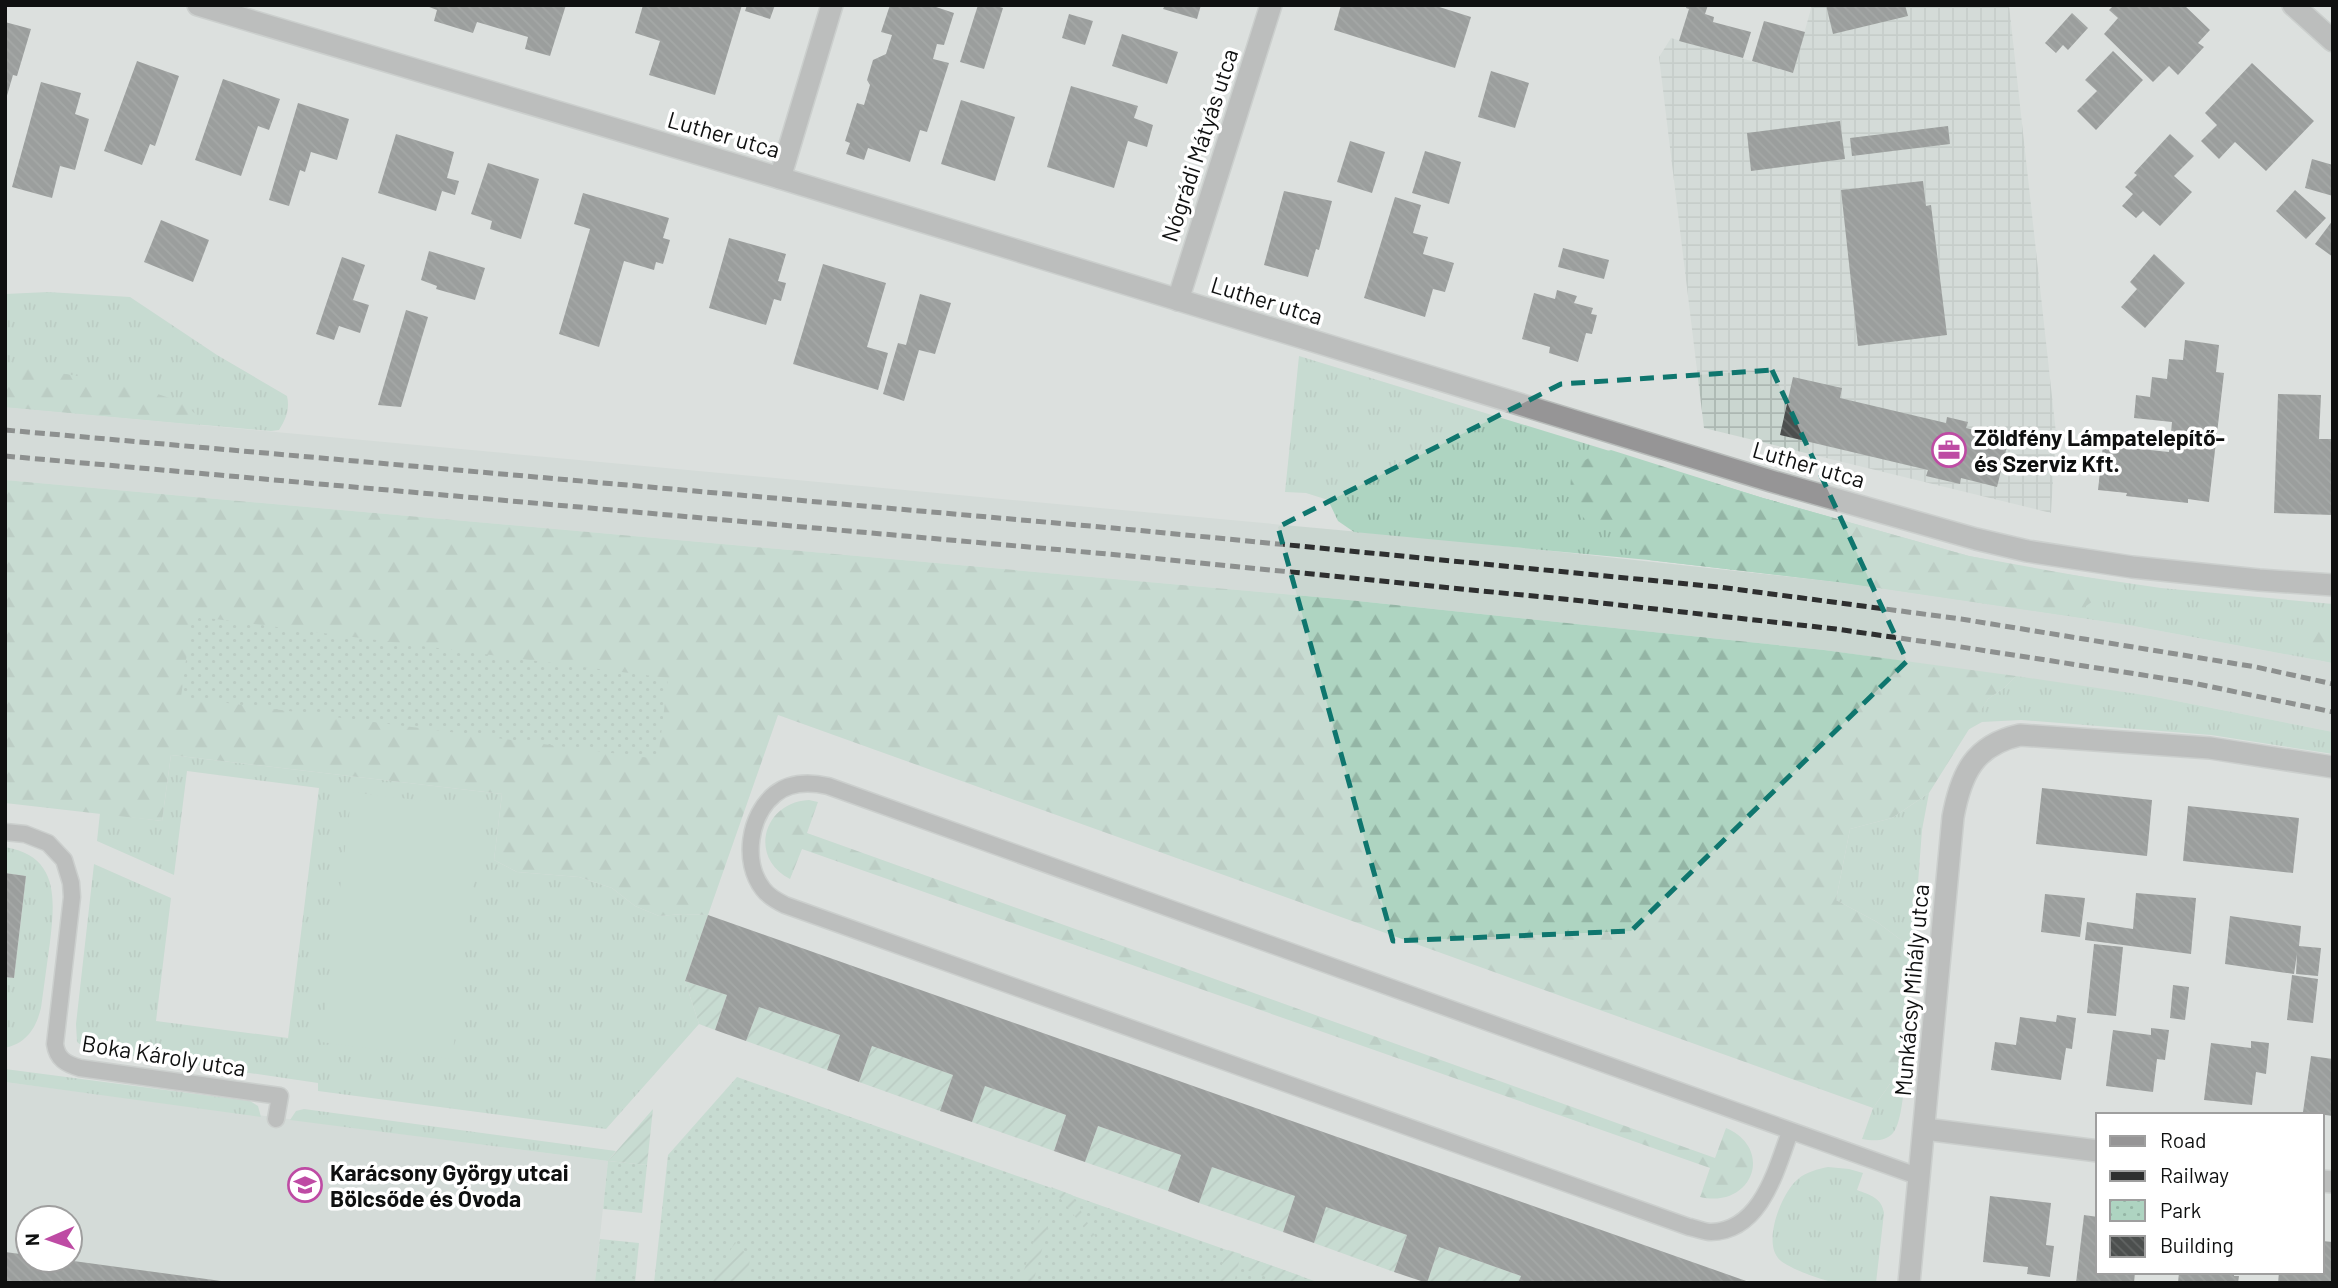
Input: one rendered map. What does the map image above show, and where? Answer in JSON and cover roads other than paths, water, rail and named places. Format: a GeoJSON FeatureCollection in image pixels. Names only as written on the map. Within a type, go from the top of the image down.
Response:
{"type":"FeatureCollection","features":[{"type":"Feature","properties":{"kind":"street","name":"Luther utca"},"geometry":{"type":"LineString","coordinates":[[198,5],[780,178],[1771,481],[2002,545],[2054,556],[2132,567],[2333,585]]}},
{"type":"Feature","properties":{"kind":"street"},"geometry":{"type":"LineString","coordinates":[[780,178],[832,5]]}},
{"type":"Feature","properties":{"kind":"street","name":"Nógrádi Mátyás utca"},"geometry":{"type":"LineString","coordinates":[[1178,300],[1271,5]]}},
{"type":"Feature","properties":{"kind":"street"},"geometry":{"type":"LineString","coordinates":[[2293,5],[2333,41]]}},
{"type":"Feature","properties":{"kind":"street","name":"Munkácsy Mihály utca"},"geometry":{"type":"LineString","coordinates":[[1909,1283],[1953,817],[1968,767],[1979,755],[2006,738],[2020,734],[2210,748],[2333,767]]}},
{"type":"Feature","properties":{"kind":"street"},"geometry":{"type":"LineString","coordinates":[[1925,1129],[2096,1151]]}},
{"type":"Feature","properties":{"kind":"lane"},"geometry":{"type":"LineString","coordinates":[[1790,1132],[1762,1201],[1747,1218],[1728,1228],[1710,1232],[1689,1227],[785,905],[764,891],[757,880],[751,859],[752,833],[762,811],[775,794],[785,788],[805,783],[828,786],[1920,1177]]}},
{"type":"Feature","properties":{"kind":"lane","name":"Boka Károly utca"},"geometry":{"type":"LineString","coordinates":[[5,832],[25,834],[48,843],[64,860],[68,870],[72,897],[55,1044],[63,1062],[80,1068],[280,1096],[276,1119]]}},
{"type":"Feature","properties":{"kind":"railway"},"geometry":{"type":"LineString","coordinates":[[5,430],[1135,530],[1719,587],[1961,619],[2256,667],[2333,684]]}},
{"type":"Feature","properties":{"kind":"railway"},"geometry":{"type":"LineString","coordinates":[[5,456],[1130,556],[1583,601],[1836,629],[1955,646],[2188,682],[2333,712]]}},
{"type":"Feature","properties":{"kind":"place","name":"Zöldfény Lámpatelepítő- és Szerviz Kft."},"geometry":{"type":"Point","coordinates":[1949,450]}},
{"type":"Feature","properties":{"kind":"place","name":"Karácsony György utcai Bölcsőde és Óvoda"},"geometry":{"type":"Point","coordinates":[305,1185]}}]}
